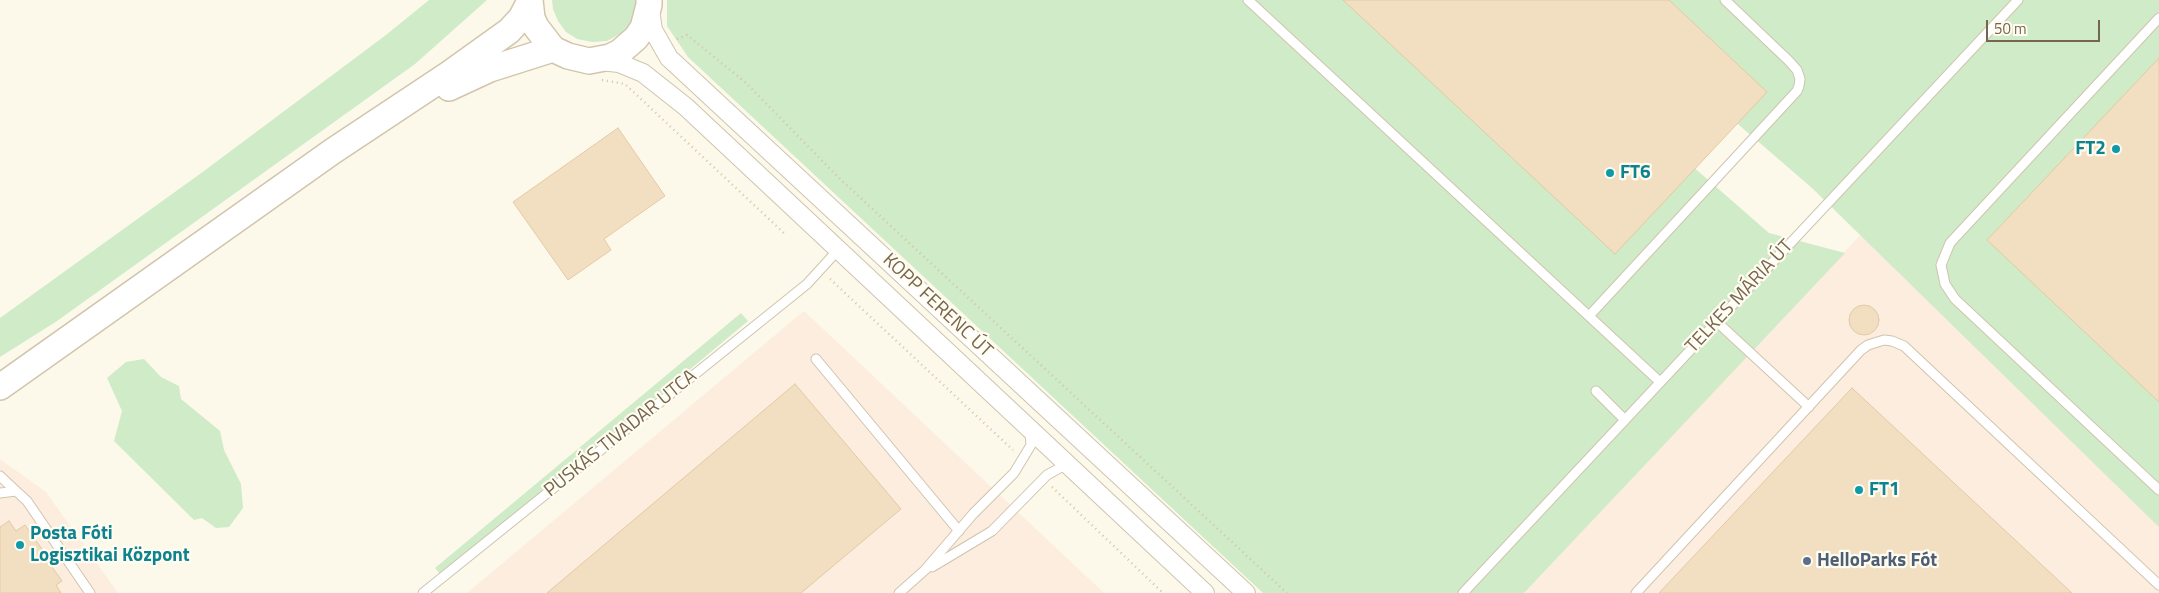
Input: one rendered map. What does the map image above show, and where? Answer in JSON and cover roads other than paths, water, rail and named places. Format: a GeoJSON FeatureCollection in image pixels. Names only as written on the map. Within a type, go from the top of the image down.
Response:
{"type":"FeatureCollection","features":[{"type":"Feature","properties":{"kind":"main road"},"geometry":{"type":"LineString","coordinates":[[530,0],[532,18],[536,27],[553,49],[596,70],[636,38],[643,28],[649,3]]}},
{"type":"Feature","properties":{"kind":"main road"},"geometry":{"type":"LineString","coordinates":[[0,387],[333,152],[509,31],[521,18],[530,0]]}},
{"type":"Feature","properties":{"kind":"main road"},"geometry":{"type":"LineString","coordinates":[[386,117],[490,69],[553,49]]}},
{"type":"Feature","properties":{"kind":"street","name":"KOPP FERENC ÚT"},"geometry":{"type":"LineString","coordinates":[[649,3],[653,30],[670,58],[1246,593]]}},
{"type":"Feature","properties":{"kind":"street","name":"KOPP FERENC ÚT"},"geometry":{"type":"LineString","coordinates":[[596,70],[619,62],[643,72],[686,107],[1205,593]]}},
{"type":"Feature","properties":{"kind":"lane"},"geometry":{"type":"LineString","coordinates":[[1248,0],[1660,382]]}},
{"type":"Feature","properties":{"kind":"lane"},"geometry":{"type":"LineString","coordinates":[[1589,316],[1799,86],[1800,79],[1797,70],[1724,0]]}},
{"type":"Feature","properties":{"kind":"lane","name":"TELKES MÁRIA ÚT"},"geometry":{"type":"LineString","coordinates":[[1463,593],[2018,0]]}},
{"type":"Feature","properties":{"kind":"lane"},"geometry":{"type":"LineString","coordinates":[[2159,18],[1950,243],[1941,265],[1945,284],[1954,299],[2159,490]]}},
{"type":"Feature","properties":{"kind":"lane","name":"PUSKÁS TIVADAR UTCA"},"geometry":{"type":"LineString","coordinates":[[423,593],[807,284],[838,250]]}},
{"type":"Feature","properties":{"kind":"lane"},"geometry":{"type":"LineString","coordinates":[[1717,322],[1809,406]]}},
{"type":"Feature","properties":{"kind":"lane"},"geometry":{"type":"LineString","coordinates":[[1636,593],[1868,345],[1884,340],[1899,344],[2159,585]]}},
{"type":"Feature","properties":{"kind":"lane"},"geometry":{"type":"LineString","coordinates":[[816,359],[959,531]]}},
{"type":"Feature","properties":{"kind":"lane"},"geometry":{"type":"LineString","coordinates":[[1596,391],[1624,420]]}},
{"type":"Feature","properties":{"kind":"lane"},"geometry":{"type":"LineString","coordinates":[[899,593],[926,570],[959,531],[1014,472],[1031,445],[1032,438],[1029,428]]}},
{"type":"Feature","properties":{"kind":"lane"},"geometry":{"type":"LineString","coordinates":[[926,570],[992,531],[1043,478],[1057,468],[1067,464]]}},
{"type":"Feature","properties":{"kind":"lane"},"geometry":{"type":"LineString","coordinates":[[0,476],[27,501],[90,593]]}},
{"type":"Feature","properties":{"kind":"lane"},"geometry":{"type":"LineString","coordinates":[[0,493],[16,492]]}},
{"type":"Feature","properties":{"kind":"place","name":"FT2"},"geometry":{"type":"Point","coordinates":[2116,149]}},
{"type":"Feature","properties":{"kind":"place","name":"FT6"},"geometry":{"type":"Point","coordinates":[1610,173]}},
{"type":"Feature","properties":{"kind":"place","name":"FT1"},"geometry":{"type":"Point","coordinates":[1859,490]}},
{"type":"Feature","properties":{"kind":"place","name":"Posta Fóti Logisztikai Központ"},"geometry":{"type":"Point","coordinates":[20,545]}},
{"type":"Feature","properties":{"kind":"place","name":"HelloParks Fót"},"geometry":{"type":"Point","coordinates":[1807,561]}}]}
